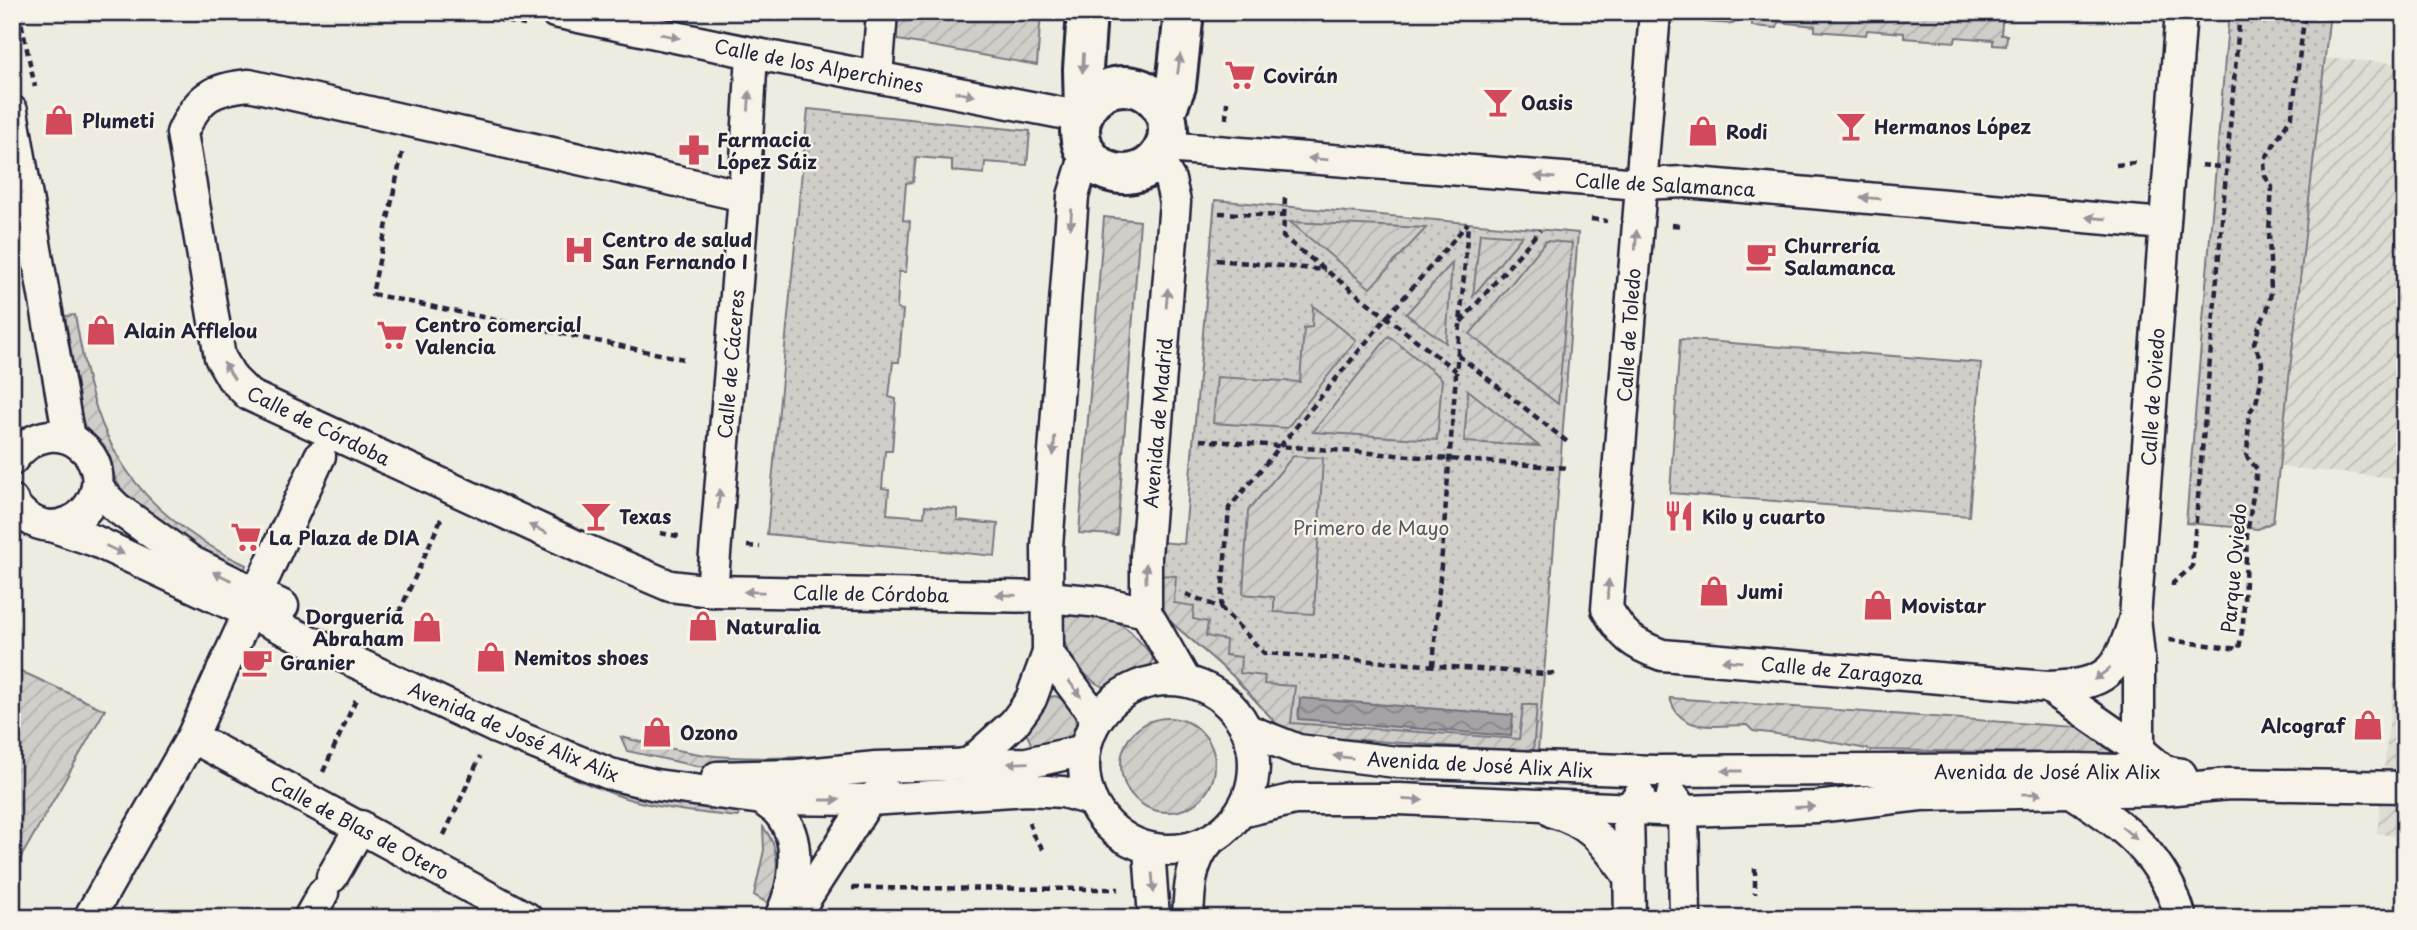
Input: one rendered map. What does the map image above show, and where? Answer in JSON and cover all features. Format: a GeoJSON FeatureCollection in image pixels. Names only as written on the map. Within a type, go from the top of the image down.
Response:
{"type":"FeatureCollection","features":[{"type":"Feature","properties":{"kind":"street","name":"Calle de los Alperchines"},"geometry":{"type":"LineString","coordinates":[[555,12],[877,77],[1084,128]]}},
{"type":"Feature","properties":{"kind":"street"},"geometry":{"type":"LineString","coordinates":[[877,77],[882,12]]}},
{"type":"Feature","properties":{"kind":"street"},"geometry":{"type":"LineString","coordinates":[[1087,12],[1083,69],[1084,128],[1101,167],[1121,172],[1140,170],[1163,140],[1175,86],[1184,12]]}},
{"type":"Feature","properties":{"kind":"street","name":"Calle de Toledo"},"geometry":{"type":"LineString","coordinates":[[1637,646],[1619,630],[1607,609],[1656,12]]}},
{"type":"Feature","properties":{"kind":"street","name":"Calle de Oviedo"},"geometry":{"type":"LineString","coordinates":[[2139,750],[2140,657],[2136,617],[2181,12]]}},
{"type":"Feature","properties":{"kind":"street","name":"Calle de Cáceres"},"geometry":{"type":"LineString","coordinates":[[712,591],[744,196],[752,53]]}},
{"type":"Feature","properties":{"kind":"street","name":"Calle de Córdoba"},"geometry":{"type":"LineString","coordinates":[[744,196],[249,85],[227,87],[214,92],[196,108],[182,133],[220,356],[232,378],[249,395],[670,586],[712,591],[1046,597],[1101,602],[1146,612]]}},
{"type":"Feature","properties":{"kind":"street"},"geometry":{"type":"LineString","coordinates":[[793,918],[869,800],[894,782],[950,765],[970,762],[1014,723],[1031,699],[1048,653],[1048,533],[1073,196],[1084,128],[1094,98],[1102,92],[1120,87],[1147,92],[1160,105],[1163,140]]}},
{"type":"Feature","properties":{"kind":"street"},"geometry":{"type":"LineString","coordinates":[[12,111],[69,438]]}},
{"type":"Feature","properties":{"kind":"street","name":"Calle de Salamanca"},"geometry":{"type":"LineString","coordinates":[[1163,140],[1640,184],[1685,182],[2164,224]]}},
{"type":"Feature","properties":{"kind":"street","name":"Avenida de Madrid"},"geometry":{"type":"LineString","coordinates":[[1163,140],[1175,202],[1146,556],[1146,612],[1185,680]]}},
{"type":"Feature","properties":{"kind":"street"},"geometry":{"type":"LineString","coordinates":[[22,450],[43,415],[50,388],[52,337]]}},
{"type":"Feature","properties":{"kind":"street"},"geometry":{"type":"LineString","coordinates":[[22,450],[44,436],[57,435],[82,446],[92,458],[97,473],[97,488],[92,503],[81,516],[67,523],[51,526]]}},
{"type":"Feature","properties":{"kind":"street"},"geometry":{"type":"LineString","coordinates":[[89,918],[192,737],[320,456]]}},
{"type":"Feature","properties":{"kind":"street","name":"Avenida de José Alix Alix"},"geometry":{"type":"LineString","coordinates":[[97,488],[117,508],[253,602],[494,727],[610,774],[656,785],[762,799],[869,800],[1028,790],[1063,792],[1091,800]]}},
{"type":"Feature","properties":{"kind":"street","name":"Avenida de José Alix Alix"},"geometry":{"type":"LineString","coordinates":[[12,500],[23,515],[36,523],[95,541],[390,658],[615,761],[704,777],[756,778],[876,767],[1027,763],[1085,750]]}},
{"type":"Feature","properties":{"kind":"street","name":"Calle de Zaragoza"},"geometry":{"type":"LineString","coordinates":[[1637,646],[1662,655],[2048,687],[2079,686],[2102,677],[2120,659],[2136,617]]}},
{"type":"Feature","properties":{"kind":"street"},"geometry":{"type":"LineString","coordinates":[[1048,653],[1097,719]]}},
{"type":"Feature","properties":{"kind":"street"},"geometry":{"type":"LineString","coordinates":[[1188,918],[1191,879],[1199,852],[1241,811],[1252,787],[1255,759],[1248,730],[1239,714],[1225,699],[1202,685],[1185,680],[1150,681],[1122,693],[1097,719],[1085,750],[1084,775],[1091,800],[1109,826],[1122,836],[1149,849],[1176,850],[1208,842]]}},
{"type":"Feature","properties":{"kind":"street","name":"Calle de Zaragoza"},"geometry":{"type":"LineString","coordinates":[[2048,687],[2139,750]]}},
{"type":"Feature","properties":{"kind":"street","name":"Avenida de José Alix Alix"},"geometry":{"type":"LineString","coordinates":[[1248,730],[1298,750],[1344,758],[1395,762],[1655,772],[2076,769],[2164,771],[2229,784]]}},
{"type":"Feature","properties":{"kind":"street","name":"Calle de Blas de Otero"},"geometry":{"type":"LineString","coordinates":[[192,737],[527,918]]}},
{"type":"Feature","properties":{"kind":"street"},"geometry":{"type":"LineString","coordinates":[[2139,750],[2164,771]]}},
{"type":"Feature","properties":{"kind":"street"},"geometry":{"type":"LineString","coordinates":[[1630,918],[1628,810],[1655,772],[1683,811],[1685,918]]}},
{"type":"Feature","properties":{"kind":"street"},"geometry":{"type":"LineString","coordinates":[[2229,784],[2405,787]]}},
{"type":"Feature","properties":{"kind":"street","name":"Avenida de José Alix Alix"},"geometry":{"type":"LineString","coordinates":[[1241,811],[1295,799],[1373,799],[1683,811],[1816,807],[1921,795],[2166,790],[2229,784]]}},
{"type":"Feature","properties":{"kind":"street"},"geometry":{"type":"LineString","coordinates":[[2073,793],[2138,840],[2159,868],[2181,918]]}},
{"type":"Feature","properties":{"kind":"street"},"geometry":{"type":"LineString","coordinates":[[762,799],[780,814],[791,839],[795,870],[789,898],[780,918]]}},
{"type":"Feature","properties":{"kind":"street","name":"Avenida de José Alix Alix"},"geometry":{"type":"LineString","coordinates":[[1525,805],[1573,818],[1596,833],[1628,875]]}},
{"type":"Feature","properties":{"kind":"street"},"geometry":{"type":"LineString","coordinates":[[1684,860],[1699,836],[1737,809]]}},
{"type":"Feature","properties":{"kind":"street"},"geometry":{"type":"LineString","coordinates":[[321,896],[361,826]]}},
{"type":"Feature","properties":{"kind":"street"},"geometry":{"type":"LineString","coordinates":[[1149,849],[1154,918]]}},
{"type":"Feature","properties":{"kind":"path"},"geometry":{"type":"LineString","coordinates":[[2172,596],[2173,583],[2192,567],[2240,12]]}},
{"type":"Feature","properties":{"kind":"path","name":"Parque Oviedo"},"geometry":{"type":"LineString","coordinates":[[2170,629],[2169,640],[2239,649],[2244,624],[2247,535],[2257,469],[2247,457],[2249,413],[2256,403],[2261,381],[2262,363],[2255,343],[2271,293],[2269,231],[2272,187],[2265,176],[2264,161],[2292,115],[2305,12]]}},
{"type":"Feature","properties":{"kind":"path"},"geometry":{"type":"LineString","coordinates":[[403,149],[372,294],[683,359]]}},
{"type":"Feature","properties":{"kind":"path"},"geometry":{"type":"LineString","coordinates":[[1285,198],[1283,237],[1456,371]]}},
{"type":"Feature","properties":{"kind":"path"},"geometry":{"type":"LineString","coordinates":[[1219,213],[1283,216]]}},
{"type":"Feature","properties":{"kind":"path"},"geometry":{"type":"LineString","coordinates":[[1221,608],[1229,509],[1468,223],[1433,666]]}},
{"type":"Feature","properties":{"kind":"path"},"geometry":{"type":"LineString","coordinates":[[1460,323],[1540,230]]}},
{"type":"Feature","properties":{"kind":"path"},"geometry":{"type":"LineString","coordinates":[[1216,260],[1325,270]]}},
{"type":"Feature","properties":{"kind":"path"},"geometry":{"type":"LineString","coordinates":[[1458,355],[1570,444]]}},
{"type":"Feature","properties":{"kind":"path"},"geometry":{"type":"LineString","coordinates":[[1200,440],[1568,468]]}},
{"type":"Feature","properties":{"kind":"path"},"geometry":{"type":"LineString","coordinates":[[394,624],[445,512]]}},
{"type":"Feature","properties":{"kind":"path"},"geometry":{"type":"LineString","coordinates":[[1186,594],[1221,608],[1264,653],[1555,673]]}},
{"type":"Feature","properties":{"kind":"path"},"geometry":{"type":"LineString","coordinates":[[310,799],[360,690]]}},
{"type":"Feature","properties":{"kind":"path"},"geometry":{"type":"LineString","coordinates":[[430,864],[485,747]]}},
{"type":"Feature","properties":{"kind":"path"},"geometry":{"type":"LineString","coordinates":[[1755,868],[1755,894]]}},
{"type":"Feature","properties":{"kind":"path"},"geometry":{"type":"LineString","coordinates":[[852,888],[1120,889]]}},
{"type":"Feature","properties":{"kind":"shaded area"},"geometry":{"type":"Polygon","coordinates":[[[2323,58],[2405,64],[2405,479],[2280,467],[2323,58]]]}},
{"type":"Feature","properties":{"kind":"shaded area"},"geometry":{"type":"Polygon","coordinates":[[[2405,581],[2405,838],[2377,833],[2405,581]]]}},
{"type":"Feature","properties":{"kind":"green space"},"geometry":{"type":"Polygon","coordinates":[[[895,12],[1041,12],[1037,65],[892,39],[895,12]]]}},
{"type":"Feature","properties":{"kind":"green space"},"geometry":{"type":"Polygon","coordinates":[[[1707,12],[2003,12],[2001,35],[2007,35],[2006,46],[1993,45],[1993,40],[1956,37],[1955,42],[1904,38],[1904,33],[1867,30],[1866,35],[1815,31],[1815,26],[1778,22],[1777,28],[1752,26],[1752,20],[1734,19],[1733,24],[1706,22],[1707,12]]]}},
{"type":"Feature","properties":{"kind":"green space"},"geometry":{"type":"Polygon","coordinates":[[[2229,12],[2330,12],[2273,522],[2258,529],[2186,523],[2229,12]]]}},
{"type":"Feature","properties":{"kind":"green space"},"geometry":{"type":"Polygon","coordinates":[[[808,109],[1030,131],[1027,165],[985,162],[984,174],[952,171],[952,160],[916,157],[913,182],[906,183],[903,220],[910,221],[906,272],[899,272],[897,309],[903,310],[899,362],[893,362],[889,397],[896,399],[892,451],[885,451],[882,488],[889,489],[887,514],[924,517],[925,506],[957,509],[957,520],[998,524],[995,556],[767,534],[808,109]]]}},
{"type":"Feature","properties":{"kind":"green space","name":"Primero de Mayo"},"geometry":{"type":"Polygon","coordinates":[[[1215,200],[1578,233],[1538,752],[1304,736],[1277,724],[1233,676],[1171,622],[1160,605],[1159,542],[1184,544],[1215,200]]]}},
{"type":"Feature","properties":{"kind":"green space"},"geometry":{"type":"Polygon","coordinates":[[[1104,217],[1140,221],[1117,535],[1079,533],[1104,217]]]}},
{"type":"Feature","properties":{"kind":"green space"},"geometry":{"type":"Polygon","coordinates":[[[1290,222],[1426,228],[1370,288],[1290,222]]]}},
{"type":"Feature","properties":{"kind":"green space"},"geometry":{"type":"Polygon","coordinates":[[[1480,233],[1522,236],[1473,296],[1480,233]]]}},
{"type":"Feature","properties":{"kind":"green space"},"geometry":{"type":"Polygon","coordinates":[[[1546,241],[1572,243],[1558,404],[1470,334],[1546,241]]]}},
{"type":"Feature","properties":{"kind":"green space"},"geometry":{"type":"Polygon","coordinates":[[[1452,263],[1446,343],[1406,314],[1452,263]]]}},
{"type":"Feature","properties":{"kind":"green space"},"geometry":{"type":"Polygon","coordinates":[[[1313,306],[1356,340],[1287,428],[1213,423],[1217,377],[1300,382],[1304,328],[1312,327],[1313,306]]]}},
{"type":"Feature","properties":{"kind":"green space"},"geometry":{"type":"Polygon","coordinates":[[[75,315],[93,398],[121,462],[155,504],[197,538],[246,565],[243,573],[209,557],[171,534],[137,507],[124,492],[115,478],[107,452],[83,423],[65,316],[75,315]]]}},
{"type":"Feature","properties":{"kind":"green space"},"geometry":{"type":"Polygon","coordinates":[[[1389,336],[1442,379],[1437,440],[1313,432],[1389,336]]]}},
{"type":"Feature","properties":{"kind":"green space"},"geometry":{"type":"Polygon","coordinates":[[[1680,339],[1981,363],[1969,516],[1670,493],[1680,339]]]}},
{"type":"Feature","properties":{"kind":"green space"},"geometry":{"type":"Polygon","coordinates":[[[1468,390],[1539,446],[1464,442],[1468,390]]]}},
{"type":"Feature","properties":{"kind":"green space"},"geometry":{"type":"Polygon","coordinates":[[[1293,456],[1323,458],[1314,614],[1274,612],[1274,597],[1243,594],[1248,511],[1293,456]]]}},
{"type":"Feature","properties":{"kind":"green space"},"geometry":{"type":"Polygon","coordinates":[[[1157,575],[1176,576],[1174,603],[1194,606],[1193,619],[1208,622],[1206,636],[1226,640],[1225,655],[1241,657],[1240,673],[1265,676],[1264,684],[1295,686],[1291,723],[1519,739],[1523,705],[1537,705],[1533,752],[1304,736],[1289,731],[1277,724],[1233,676],[1171,622],[1160,605],[1157,575]]]}},
{"type":"Feature","properties":{"kind":"green space"},"geometry":{"type":"Polygon","coordinates":[[[1071,613],[1113,619],[1130,631],[1151,654],[1151,665],[1111,686],[1098,684],[1078,666],[1064,640],[1061,628],[1063,619],[1071,613]]]}},
{"type":"Feature","properties":{"kind":"green space"},"geometry":{"type":"Polygon","coordinates":[[[12,667],[105,710],[12,873],[12,667]]]}},
{"type":"Feature","properties":{"kind":"green space"},"geometry":{"type":"Polygon","coordinates":[[[1055,696],[1065,701],[1072,710],[1076,732],[1062,742],[1033,752],[1022,725],[1044,698],[1055,696]]]}},
{"type":"Feature","properties":{"kind":"green space"},"geometry":{"type":"Polygon","coordinates":[[[1670,698],[2074,727],[2096,737],[2112,754],[1871,750],[1753,731],[1747,725],[1712,726],[1691,723],[1675,710],[1670,698]]]}},
{"type":"Feature","properties":{"kind":"green space"},"geometry":{"type":"Polygon","coordinates":[[[1168,718],[1186,722],[1201,732],[1211,747],[1215,765],[1211,783],[1201,798],[1186,808],[1168,812],[1150,808],[1135,798],[1125,783],[1121,765],[1125,747],[1135,732],[1150,722],[1168,718]]]}},
{"type":"Feature","properties":{"kind":"green space"},"geometry":{"type":"Polygon","coordinates":[[[621,737],[723,757],[842,755],[842,759],[725,768],[696,766],[627,751],[621,737]]]}},
{"type":"Feature","properties":{"kind":"green space"},"geometry":{"type":"Polygon","coordinates":[[[510,749],[656,799],[708,809],[739,811],[738,817],[667,808],[625,798],[581,782],[510,749]]]}},
{"type":"Feature","properties":{"kind":"green space"},"geometry":{"type":"Polygon","coordinates":[[[763,827],[774,845],[776,855],[777,875],[772,906],[754,895],[764,850],[763,827]]]}},
{"type":"Feature","properties":{"kind":"water"},"geometry":{"type":"Polygon","coordinates":[[[1300,698],[1513,715],[1511,736],[1298,719],[1300,698]]]}},
{"type":"Feature","properties":{"kind":"place","name":"Covirán"},"geometry":{"type":"Point","coordinates":[1240,75]}},
{"type":"Feature","properties":{"kind":"place","name":"Oasis"},"geometry":{"type":"Point","coordinates":[1498,102]}},
{"type":"Feature","properties":{"kind":"place","name":"Plumeti"},"geometry":{"type":"Point","coordinates":[59,120]}},
{"type":"Feature","properties":{"kind":"place","name":"Hermanos López"},"geometry":{"type":"Point","coordinates":[1851,126]}},
{"type":"Feature","properties":{"kind":"place","name":"Rodi"},"geometry":{"type":"Point","coordinates":[1703,131]}},
{"type":"Feature","properties":{"kind":"place","name":"Farmacia López Sáiz"},"geometry":{"type":"Point","coordinates":[694,150]}},
{"type":"Feature","properties":{"kind":"place","name":"Centro de salud San Fernando I"},"geometry":{"type":"Point","coordinates":[579,250]}},
{"type":"Feature","properties":{"kind":"place","name":"Churrería Salamanca"},"geometry":{"type":"Point","coordinates":[1761,256]}},
{"type":"Feature","properties":{"kind":"place","name":"Alain Afflelou"},"geometry":{"type":"Point","coordinates":[101,330]}},
{"type":"Feature","properties":{"kind":"place","name":"Centro comercial Valencia"},"geometry":{"type":"Point","coordinates":[392,335]}},
{"type":"Feature","properties":{"kind":"place","name":"Texas"},"geometry":{"type":"Point","coordinates":[596,516]}},
{"type":"Feature","properties":{"kind":"place","name":"Kilo y cuarto"},"geometry":{"type":"Point","coordinates":[1679,516]}},
{"type":"Feature","properties":{"kind":"place","name":"La Plaza de DIA"},"geometry":{"type":"Point","coordinates":[246,537]}},
{"type":"Feature","properties":{"kind":"place","name":"Jumi"},"geometry":{"type":"Point","coordinates":[1714,591]}},
{"type":"Feature","properties":{"kind":"place","name":"Movistar"},"geometry":{"type":"Point","coordinates":[1878,605]}},
{"type":"Feature","properties":{"kind":"place","name":"Naturalia"},"geometry":{"type":"Point","coordinates":[703,626]}},
{"type":"Feature","properties":{"kind":"place","name":"Dorguería Abraham"},"geometry":{"type":"Point","coordinates":[427,627]}},
{"type":"Feature","properties":{"kind":"place","name":"Nemitos shoes"},"geometry":{"type":"Point","coordinates":[491,657]}},
{"type":"Feature","properties":{"kind":"place","name":"Granier"},"geometry":{"type":"Point","coordinates":[257,662]}},
{"type":"Feature","properties":{"kind":"place","name":"Alcograf"},"geometry":{"type":"Point","coordinates":[2368,725]}},
{"type":"Feature","properties":{"kind":"place","name":"Ozono"},"geometry":{"type":"Point","coordinates":[657,732]}}]}
